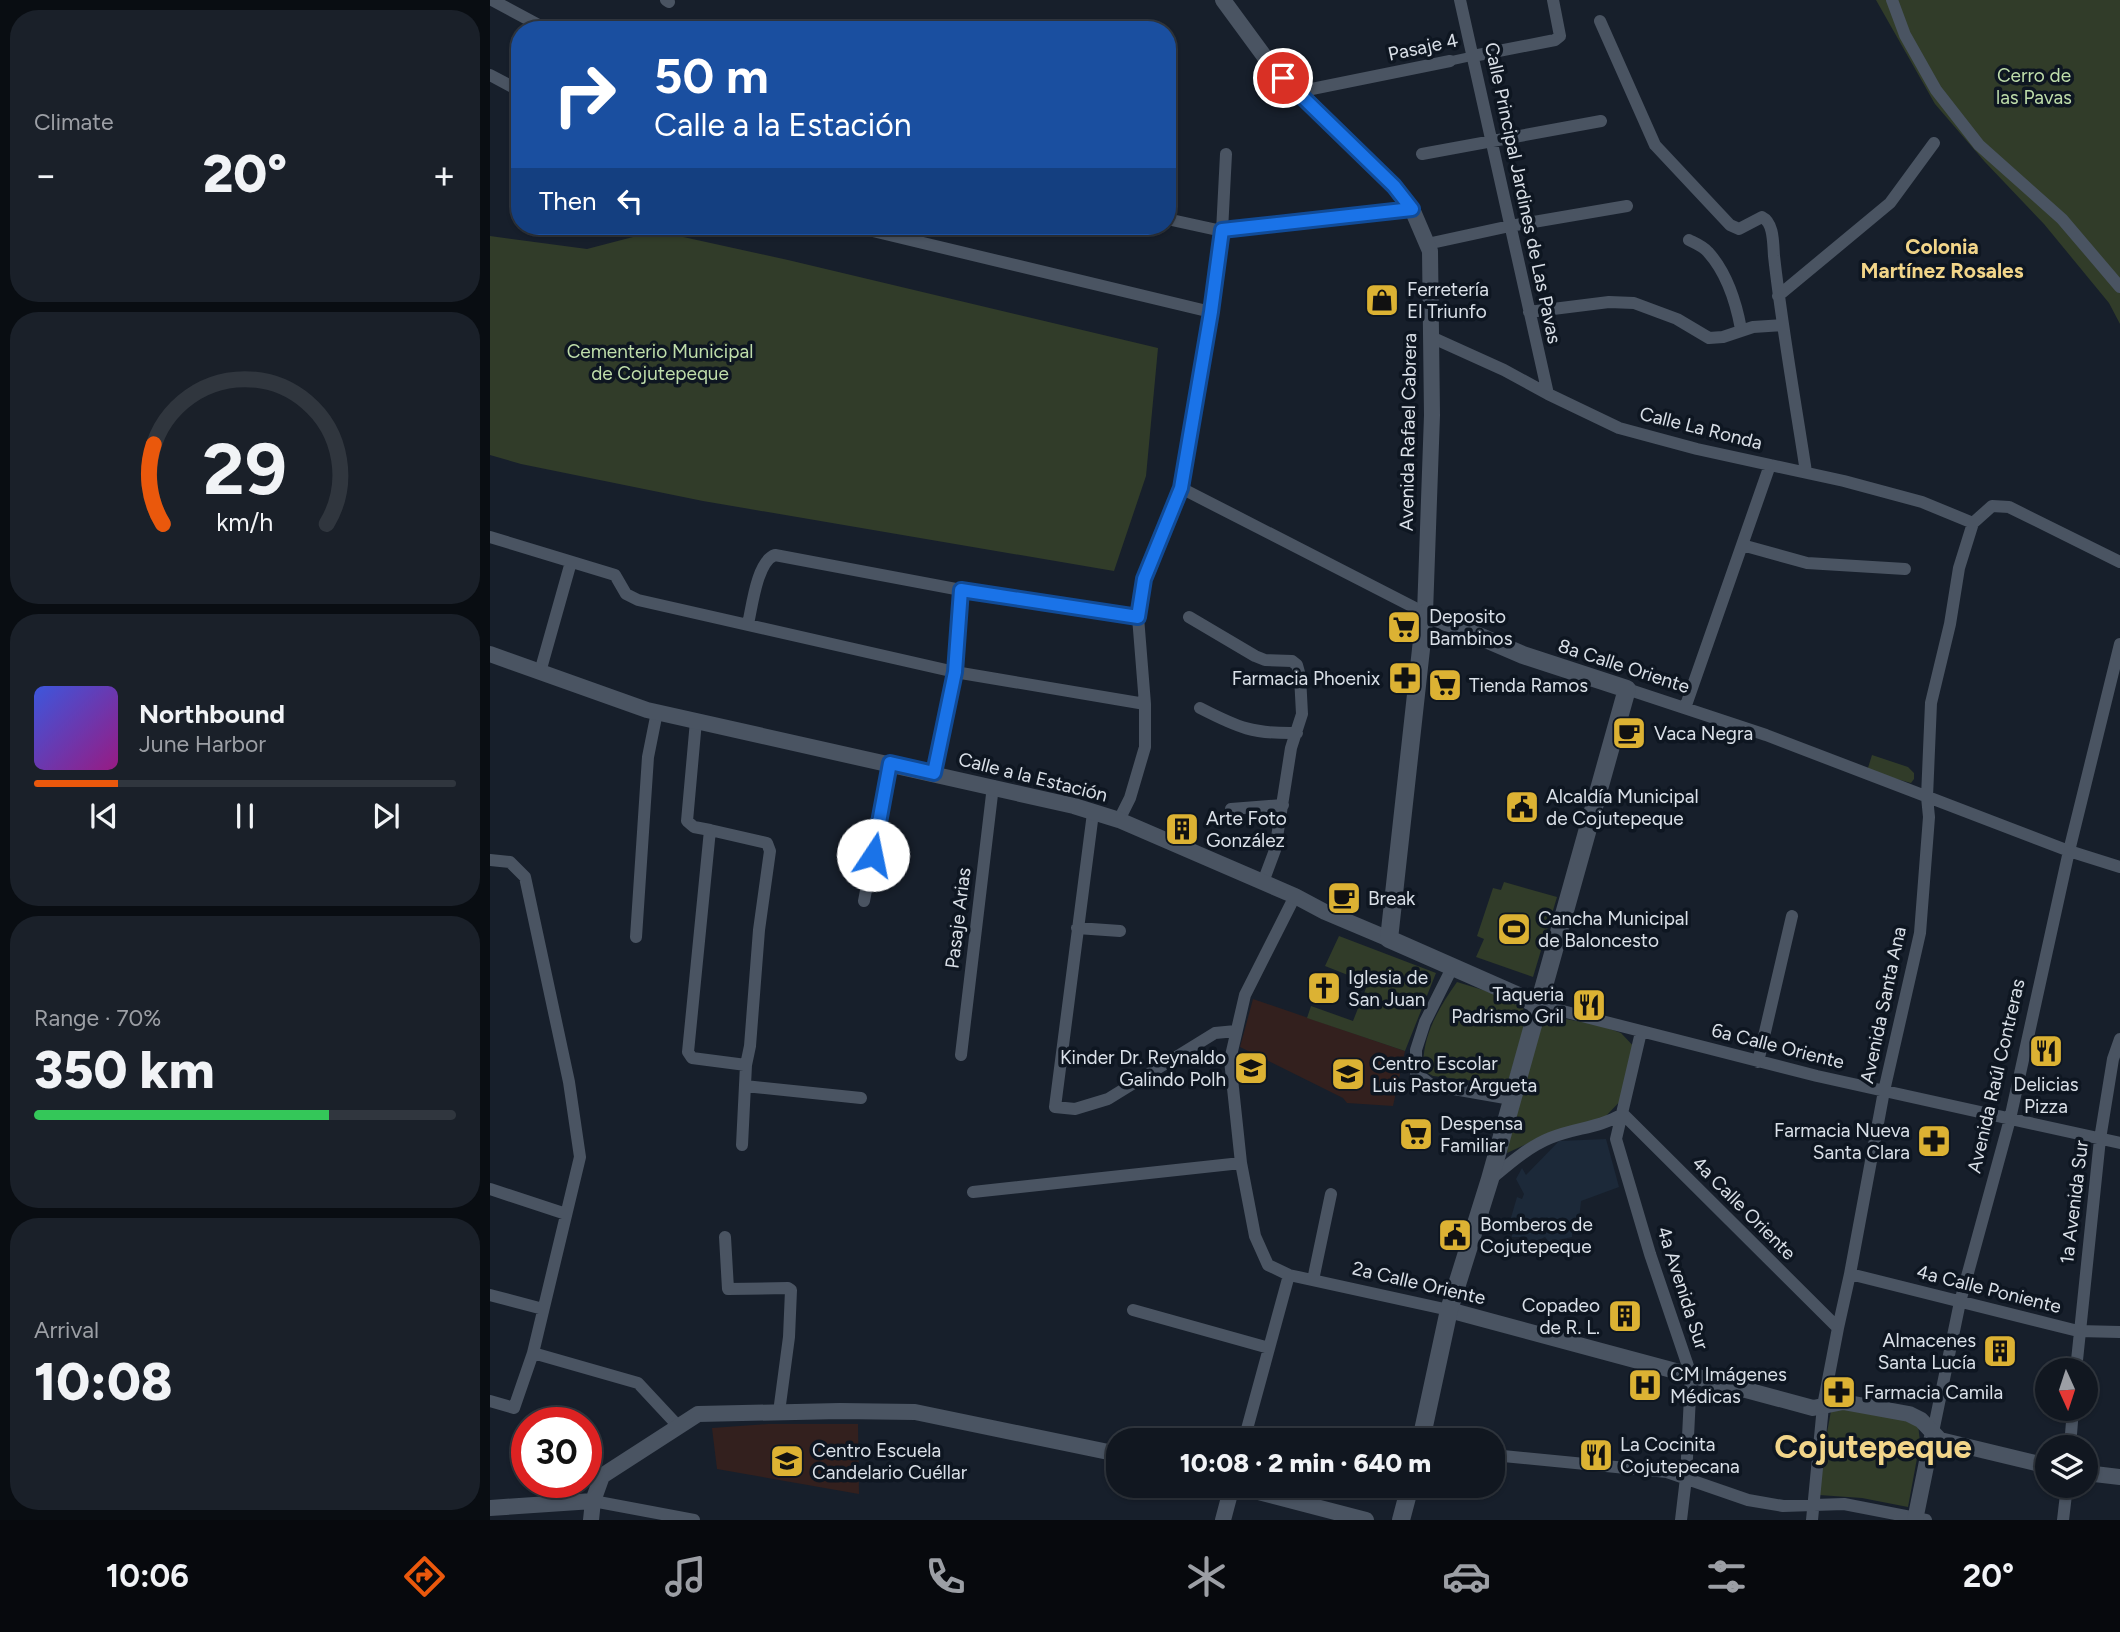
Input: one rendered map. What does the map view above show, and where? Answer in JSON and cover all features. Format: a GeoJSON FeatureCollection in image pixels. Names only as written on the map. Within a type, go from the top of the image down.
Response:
{"type":"FeatureCollection","features":[{"type":"Feature","properties":{"kind":"main road","name":"8a Calle Oriente"},"geometry":{"type":"LineString","coordinates":[[1425,613],[1523,655],[1627,689]]}},
{"type":"Feature","properties":{"kind":"main road","name":"Avenida Rafael Cabrera"},"geometry":{"type":"LineString","coordinates":[[1389,939],[1425,613]]}},
{"type":"Feature","properties":{"kind":"main road"},"geometry":{"type":"LineString","coordinates":[[1424,1428],[1449,1310],[1490,1179],[1627,689]]}},
{"type":"Feature","properties":{"kind":"main road"},"geometry":{"type":"LineString","coordinates":[[1389,939],[1539,1005]]}},
{"type":"Feature","properties":{"kind":"main road"},"geometry":{"type":"LineString","coordinates":[[1401,1520],[1407,1498]]}},
{"type":"Feature","properties":{"kind":"street"},"geometry":{"type":"LineString","coordinates":[[492,0],[531,21]]}},
{"type":"Feature","properties":{"kind":"street","name":"Calle Principal Jardines de Las Pavas"},"geometry":{"type":"LineString","coordinates":[[1460,0],[1548,394]]}},
{"type":"Feature","properties":{"kind":"street","name":"Pasaje 4"},"geometry":{"type":"LineString","coordinates":[[1297,92],[1555,40],[1560,36],[1553,0]]}},
{"type":"Feature","properties":{"kind":"street"},"geometry":{"type":"LineString","coordinates":[[1892,0],[1905,36],[1936,90],[1979,145],[2062,219],[2120,287]]}},
{"type":"Feature","properties":{"kind":"street","name":"Avenida Rafael Cabrera"},"geometry":{"type":"LineString","coordinates":[[1226,1],[1270,64],[1394,186],[1412,209],[1430,251],[1432,415],[1425,613]]}},
{"type":"Feature","properties":{"kind":"street"},"geometry":{"type":"LineString","coordinates":[[1601,21],[1655,145],[1730,225],[1739,229],[1762,217],[1768,220],[1806,472]]}},
{"type":"Feature","properties":{"kind":"street"},"geometry":{"type":"LineString","coordinates":[[490,75],[511,86]]}},
{"type":"Feature","properties":{"kind":"street"},"geometry":{"type":"LineString","coordinates":[[1422,155],[1601,121]]}},
{"type":"Feature","properties":{"kind":"street"},"geometry":{"type":"LineString","coordinates":[[1778,296],[1890,203],[1934,144]]}},
{"type":"Feature","properties":{"kind":"street"},"geometry":{"type":"LineString","coordinates":[[1119,821],[1130,798],[1145,747],[1145,704],[1138,617],[1144,579],[1181,488],[1211,312],[1222,230],[1226,154]]}},
{"type":"Feature","properties":{"kind":"street"},"geometry":{"type":"LineString","coordinates":[[1427,244],[1510,226],[1627,206]]}},
{"type":"Feature","properties":{"kind":"street"},"geometry":{"type":"LineString","coordinates":[[1176,221],[1222,230],[1412,209]]}},
{"type":"Feature","properties":{"kind":"street"},"geometry":{"type":"LineString","coordinates":[[890,235],[1211,312]]}},
{"type":"Feature","properties":{"kind":"street"},"geometry":{"type":"LineString","coordinates":[[1689,240],[1707,250],[1724,277],[1736,302],[1741,329]]}},
{"type":"Feature","properties":{"kind":"street"},"geometry":{"type":"LineString","coordinates":[[1529,312],[1609,302],[1634,303],[1677,319],[1709,338],[1723,337],[1741,329],[1783,325]]}},
{"type":"Feature","properties":{"kind":"street","name":"Calle La Ronda"},"geometry":{"type":"LineString","coordinates":[[1431,337],[1504,370],[1619,428],[1696,449],[1806,472],[1922,502],[1973,523]]}},
{"type":"Feature","properties":{"kind":"street"},"geometry":{"type":"LineString","coordinates":[[1685,708],[1770,465]]}},
{"type":"Feature","properties":{"kind":"street","name":"8a Calle Oriente"},"geometry":{"type":"LineString","coordinates":[[1181,488],[1425,613]]}},
{"type":"Feature","properties":{"kind":"street"},"geometry":{"type":"LineString","coordinates":[[1973,523],[1992,506],[2009,507],[2120,562]]}},
{"type":"Feature","properties":{"kind":"street","name":"Avenida Santa Ana"},"geometry":{"type":"LineString","coordinates":[[1812,1520],[1824,1406],[1838,1328],[1884,1091],[1920,933],[1930,817],[1927,797],[1931,703],[1950,624],[1959,568],[1973,523]]}},
{"type":"Feature","properties":{"kind":"street"},"geometry":{"type":"LineString","coordinates":[[490,539],[615,575],[632,599],[955,672],[1145,704]]}},
{"type":"Feature","properties":{"kind":"street"},"geometry":{"type":"LineString","coordinates":[[1742,545],[1807,564],[1905,569]]}},
{"type":"Feature","properties":{"kind":"street"},"geometry":{"type":"LineString","coordinates":[[748,624],[762,566],[768,557],[775,555],[963,591],[1138,617]]}},
{"type":"Feature","properties":{"kind":"street"},"geometry":{"type":"LineString","coordinates":[[540,672],[571,562]]}},
{"type":"Feature","properties":{"kind":"street"},"geometry":{"type":"LineString","coordinates":[[934,773],[955,672],[963,591]]}},
{"type":"Feature","properties":{"kind":"street"},"geometry":{"type":"LineString","coordinates":[[1189,617],[1255,656],[1265,660],[1293,661],[1297,665],[1302,714],[1291,748],[1275,850],[1263,882]]}},
{"type":"Feature","properties":{"kind":"street","name":"Avenida Raúl Contreras"},"geometry":{"type":"LineString","coordinates":[[1918,1519],[1960,1301],[2010,1119],[2068,851],[2120,644]]}},
{"type":"Feature","properties":{"kind":"street","name":"Calle a la Estación"},"geometry":{"type":"LineString","coordinates":[[490,654],[657,712],[1074,806],[1119,821],[1295,895],[1325,912],[1389,939]]}},
{"type":"Feature","properties":{"kind":"street","name":"8a Calle Oriente"},"geometry":{"type":"LineString","coordinates":[[1627,689],[1766,736],[2068,851],[2120,867]]}},
{"type":"Feature","properties":{"kind":"street"},"geometry":{"type":"LineString","coordinates":[[1200,708],[1253,732],[1297,733]]}},
{"type":"Feature","properties":{"kind":"street"},"geometry":{"type":"LineString","coordinates":[[636,937],[648,757],[657,712]]}},
{"type":"Feature","properties":{"kind":"street"},"geometry":{"type":"LineString","coordinates":[[696,721],[687,821],[694,827],[767,843],[770,851],[759,930],[750,1046],[746,1065],[742,1145]]}},
{"type":"Feature","properties":{"kind":"street"},"geometry":{"type":"LineString","coordinates":[[864,901],[890,763]]}},
{"type":"Feature","properties":{"kind":"street","name":"Pasaje Arias"},"geometry":{"type":"LineString","coordinates":[[961,1055],[993,786]]}},
{"type":"Feature","properties":{"kind":"street"},"geometry":{"type":"LineString","coordinates":[[1231,809],[1283,805]]}},
{"type":"Feature","properties":{"kind":"street"},"geometry":{"type":"LineString","coordinates":[[1093,813],[1055,1107],[1075,1109],[1108,1099],[1215,1033],[1236,1031]]}},
{"type":"Feature","properties":{"kind":"street"},"geometry":{"type":"LineString","coordinates":[[710,830],[688,1052],[692,1058],[746,1065]]}},
{"type":"Feature","properties":{"kind":"street"},"geometry":{"type":"LineString","coordinates":[[490,860],[510,863],[525,877],[569,1082],[580,1157],[533,1353],[514,1408],[490,1401]]}},
{"type":"Feature","properties":{"kind":"street","name":"2a Calle Oriente"},"geometry":{"type":"LineString","coordinates":[[1295,895],[1245,995],[1230,1060],[1241,1163],[1255,1236],[1268,1265],[1289,1275],[1449,1310],[1813,1408],[1851,1403],[1909,1414],[1920,1420],[1940,1440],[2035,1463]]}},
{"type":"Feature","properties":{"kind":"street"},"geometry":{"type":"LineString","coordinates":[[1758,1062],[1792,916]]}},
{"type":"Feature","properties":{"kind":"street"},"geometry":{"type":"LineString","coordinates":[[1077,928],[1120,931]]}},
{"type":"Feature","properties":{"kind":"street"},"geometry":{"type":"LineString","coordinates":[[1453,966],[1425,1022],[1416,1050],[1416,1073],[1431,1085],[1511,1099]]}},
{"type":"Feature","properties":{"kind":"street","name":"6a Calle Oriente"},"geometry":{"type":"LineString","coordinates":[[1539,1005],[1758,1062],[2120,1143]]}},
{"type":"Feature","properties":{"kind":"street","name":"4a Avenida Sur"},"geometry":{"type":"LineString","coordinates":[[1642,1032],[1617,1130],[1618,1146],[1650,1254],[1691,1375],[1681,1520]]}},
{"type":"Feature","properties":{"kind":"street","name":"1a Avenida Sur"},"geometry":{"type":"LineString","coordinates":[[2077,1358],[2100,1139],[2113,1059],[2120,1039]]}},
{"type":"Feature","properties":{"kind":"street"},"geometry":{"type":"LineString","coordinates":[[745,1086],[861,1098]]}},
{"type":"Feature","properties":{"kind":"street"},"geometry":{"type":"LineString","coordinates":[[1490,1179],[1530,1148],[1549,1138],[1596,1127],[1623,1114]]}},
{"type":"Feature","properties":{"kind":"street","name":"4a Calle Oriente"},"geometry":{"type":"LineString","coordinates":[[1623,1114],[1838,1328]]}},
{"type":"Feature","properties":{"kind":"street"},"geometry":{"type":"LineString","coordinates":[[973,1192],[1241,1163]]}},
{"type":"Feature","properties":{"kind":"street"},"geometry":{"type":"LineString","coordinates":[[490,1189],[566,1213]]}},
{"type":"Feature","properties":{"kind":"street"},"geometry":{"type":"LineString","coordinates":[[1313,1280],[1331,1194]]}},
{"type":"Feature","properties":{"kind":"street"},"geometry":{"type":"LineString","coordinates":[[725,1237],[728,1289],[791,1290],[789,1337],[779,1412]]}},
{"type":"Feature","properties":{"kind":"street","name":"4a Calle Poniente"},"geometry":{"type":"LineString","coordinates":[[1850,1274],[2078,1331],[2120,1332]]}},
{"type":"Feature","properties":{"kind":"street"},"geometry":{"type":"LineString","coordinates":[[1247,1428],[1289,1275]]}},
{"type":"Feature","properties":{"kind":"street"},"geometry":{"type":"LineString","coordinates":[[490,1295],[543,1309]]}},
{"type":"Feature","properties":{"kind":"street"},"geometry":{"type":"LineString","coordinates":[[1133,1310],[1269,1348]]}},
{"type":"Feature","properties":{"kind":"street"},"geometry":{"type":"LineString","coordinates":[[533,1353],[638,1383],[678,1427]]}},
{"type":"Feature","properties":{"kind":"street"},"geometry":{"type":"LineString","coordinates":[[591,1520],[593,1501],[602,1476],[698,1414],[915,1412],[1106,1452]]}},
{"type":"Feature","properties":{"kind":"street"},"geometry":{"type":"LineString","coordinates":[[1505,1456],[1667,1472],[1748,1500],[1783,1506],[1844,1504],[1918,1519]]}},
{"type":"Feature","properties":{"kind":"street"},"geometry":{"type":"LineString","coordinates":[[2098,1474],[2120,1477]]}},
{"type":"Feature","properties":{"kind":"street"},"geometry":{"type":"LineString","coordinates":[[1223,1520],[1229,1498]]}},
{"type":"Feature","properties":{"kind":"street"},"geometry":{"type":"LineString","coordinates":[[1280,1498],[1366,1520]]}},
{"type":"Feature","properties":{"kind":"street"},"geometry":{"type":"LineString","coordinates":[[2063,1520],[2066,1498]]}},
{"type":"Feature","properties":{"kind":"street"},"geometry":{"type":"LineString","coordinates":[[490,1508],[593,1501],[694,1520]]}},
{"type":"Feature","properties":{"kind":"shaded area","name":"Centro Escolar Luis Pastor Argueta"},"geometry":{"type":"Polygon","coordinates":[[[1253,999],[1405,1051],[1393,1106],[1347,1103],[1343,1098],[1240,1047],[1253,999]]]}},
{"type":"Feature","properties":{"kind":"shaded area"},"geometry":{"type":"Polygon","coordinates":[[[1606,1139],[1619,1187],[1581,1201],[1578,1229],[1572,1230],[1572,1237],[1549,1242],[1545,1237],[1528,1245],[1527,1237],[1512,1237],[1512,1231],[1508,1228],[1517,1197],[1522,1199],[1524,1194],[1516,1179],[1522,1168],[1526,1175],[1559,1141],[1606,1139]]]}},
{"type":"Feature","properties":{"kind":"shaded area","name":"Centro Escuela Candelario Cuéllar"},"geometry":{"type":"Polygon","coordinates":[[[768,1424],[858,1424],[859,1494],[717,1469],[712,1428],[768,1424]]]}},
{"type":"Feature","properties":{"kind":"green space","name":"Cerro de las Pavas"},"geometry":{"type":"Polygon","coordinates":[[[1876,0],[2120,0],[2120,324],[2109,303],[2044,224],[1935,104],[1876,0]]]}},
{"type":"Feature","properties":{"kind":"green space","name":"Cementerio Municipal de Cojutepeque"},"geometry":{"type":"Polygon","coordinates":[[[641,235],[674,235],[1158,348],[1146,476],[1114,571],[703,501],[521,464],[490,455],[490,236],[587,249],[641,235]]]}},
{"type":"Feature","properties":{"kind":"green space"},"geometry":{"type":"Polygon","coordinates":[[[1872,755],[1908,767],[1914,773],[1914,779],[1911,783],[1867,771],[1872,755]]]}},
{"type":"Feature","properties":{"kind":"green space","name":"Cancha Municipal de Baloncesto"},"geometry":{"type":"Polygon","coordinates":[[[1504,882],[1557,897],[1533,977],[1476,957],[1484,939],[1477,936],[1493,888],[1501,890],[1504,882]]]}},
{"type":"Feature","properties":{"kind":"green space"},"geometry":{"type":"Polygon","coordinates":[[[1339,936],[1436,973],[1405,1051],[1307,1018],[1311,1006],[1353,1021],[1368,983],[1325,966],[1339,936]]]}},
{"type":"Feature","properties":{"kind":"green space"},"geometry":{"type":"Polygon","coordinates":[[[1457,982],[1522,1002],[1526,1022],[1507,1085],[1433,1076],[1424,1071],[1425,1047],[1432,1024],[1457,982]]]}},
{"type":"Feature","properties":{"kind":"green space"},"geometry":{"type":"Polygon","coordinates":[[[1549,1016],[1599,1025],[1621,1033],[1638,1051],[1629,1092],[1604,1118],[1548,1134],[1507,1153],[1513,1116],[1541,1019],[1549,1016]]]}},
{"type":"Feature","properties":{"kind":"green space"},"geometry":{"type":"Polygon","coordinates":[[[1856,1408],[1918,1424],[1920,1442],[1908,1507],[1862,1498],[1819,1495],[1831,1411],[1856,1408]]]}},
{"type":"Feature","properties":{"kind":"place","name":"Ferretería El Triunfo"},"geometry":{"type":"Point","coordinates":[1382,300]}},
{"type":"Feature","properties":{"kind":"place","name":"Deposito Bambinos"},"geometry":{"type":"Point","coordinates":[1404,627]}},
{"type":"Feature","properties":{"kind":"place","name":"Farmacia Phoenix"},"geometry":{"type":"Point","coordinates":[1405,678]}},
{"type":"Feature","properties":{"kind":"place","name":"Tienda Ramos"},"geometry":{"type":"Point","coordinates":[1445,685]}},
{"type":"Feature","properties":{"kind":"place","name":"Vaca Negra"},"geometry":{"type":"Point","coordinates":[1629,733]}},
{"type":"Feature","properties":{"kind":"place","name":"Alcaldía Municipal de Cojutepeque"},"geometry":{"type":"Point","coordinates":[1522,807]}},
{"type":"Feature","properties":{"kind":"place","name":"Arte Foto González"},"geometry":{"type":"Point","coordinates":[1182,829]}},
{"type":"Feature","properties":{"kind":"place","name":"Break"},"geometry":{"type":"Point","coordinates":[1344,898]}},
{"type":"Feature","properties":{"kind":"place","name":"Cancha Municipal de Baloncesto"},"geometry":{"type":"Point","coordinates":[1514,929]}},
{"type":"Feature","properties":{"kind":"place","name":"Iglesia de San Juan"},"geometry":{"type":"Point","coordinates":[1324,988]}},
{"type":"Feature","properties":{"kind":"place","name":"Taqueria Padrismo Gril"},"geometry":{"type":"Point","coordinates":[1589,1005]}},
{"type":"Feature","properties":{"kind":"place","name":"Delicias Pizza"},"geometry":{"type":"Point","coordinates":[2046,1051]}},
{"type":"Feature","properties":{"kind":"place","name":"Kinder Dr. Reynaldo Galindo Polh"},"geometry":{"type":"Point","coordinates":[1251,1068]}},
{"type":"Feature","properties":{"kind":"place","name":"Centro Escolar Luis Pastor Argueta"},"geometry":{"type":"Point","coordinates":[1348,1074]}},
{"type":"Feature","properties":{"kind":"place","name":"Despensa Familiar"},"geometry":{"type":"Point","coordinates":[1416,1134]}},
{"type":"Feature","properties":{"kind":"place","name":"Farmacia Nueva Santa Clara"},"geometry":{"type":"Point","coordinates":[1934,1141]}},
{"type":"Feature","properties":{"kind":"place","name":"Bomberos de Cojutepeque"},"geometry":{"type":"Point","coordinates":[1455,1235]}},
{"type":"Feature","properties":{"kind":"place","name":"Copadeo de R. L."},"geometry":{"type":"Point","coordinates":[1625,1316]}},
{"type":"Feature","properties":{"kind":"place","name":"Almacenes Santa Lucía"},"geometry":{"type":"Point","coordinates":[2000,1351]}},
{"type":"Feature","properties":{"kind":"place","name":"CM Imágenes Médicas"},"geometry":{"type":"Point","coordinates":[1645,1385]}},
{"type":"Feature","properties":{"kind":"place","name":"Farmacia Camila"},"geometry":{"type":"Point","coordinates":[1839,1392]}},
{"type":"Feature","properties":{"kind":"place","name":"La Cocinita Cojutepecana"},"geometry":{"type":"Point","coordinates":[1596,1455]}},
{"type":"Feature","properties":{"kind":"place","name":"Centro Escuela Candelario Cuéllar"},"geometry":{"type":"Point","coordinates":[787,1461]}},
{"type":"Feature","properties":{"kind":"district","name":"Colonia Martínez Rosales"},"geometry":{"type":"Point","coordinates":[1942,258]}},
{"type":"Feature","properties":{"kind":"district","name":"Cojutepeque"},"geometry":{"type":"Point","coordinates":[1873,1446]}},
{"type":"Feature","properties":{"kind":"route"},"geometry":{"type":"LineString","coordinates":[[873,855],[890,763],[934,773],[955,672],[961,590],[1138,617],[1144,579],[1181,488],[1222,230],[1412,209],[1394,186],[1283,78]]}}]}
